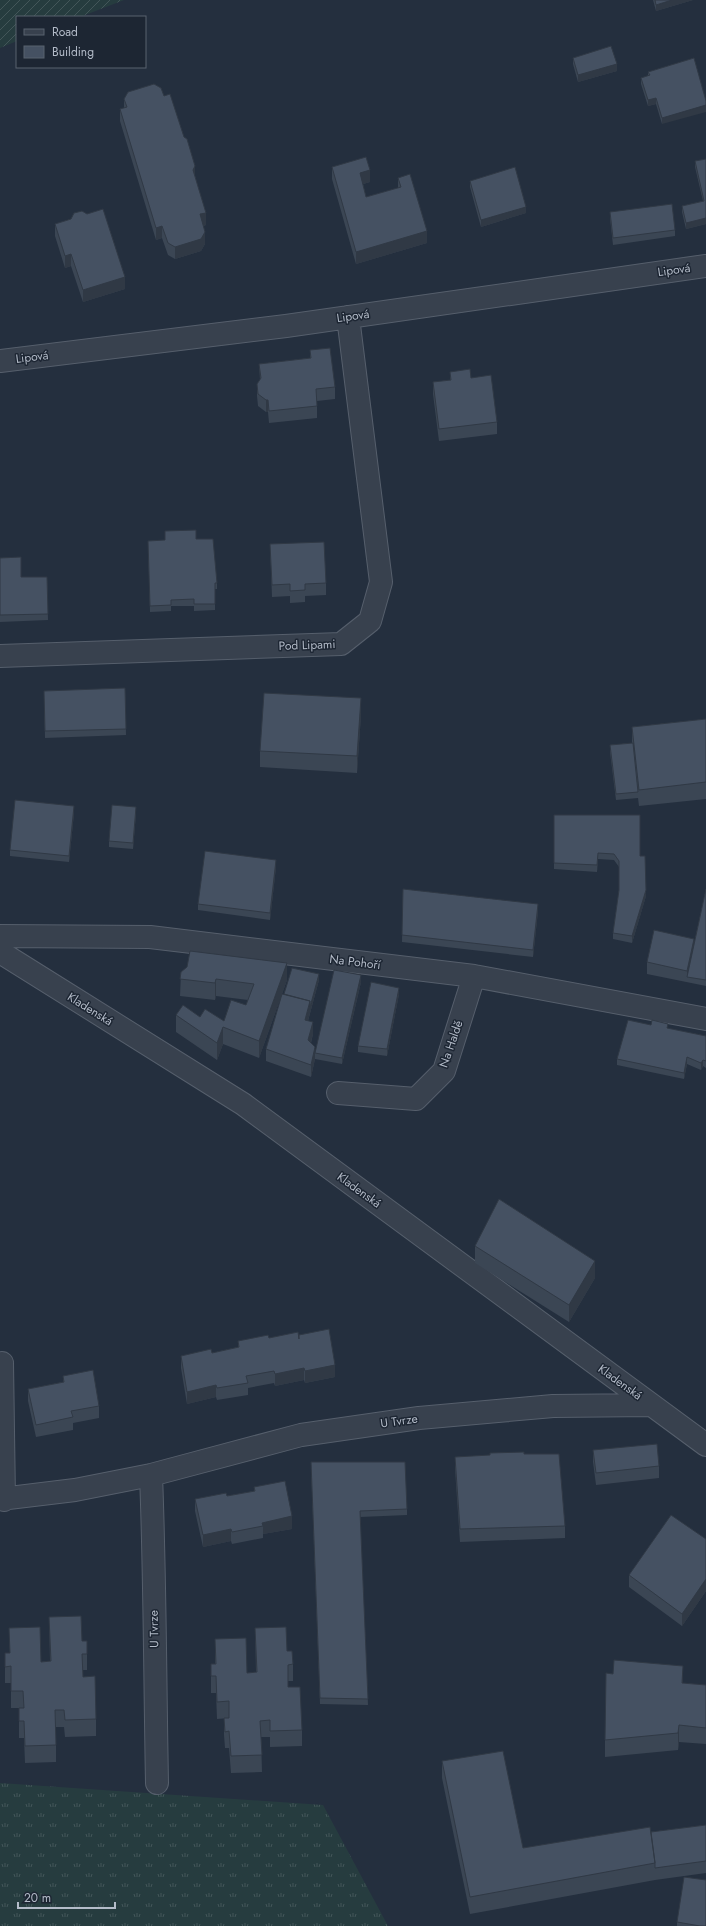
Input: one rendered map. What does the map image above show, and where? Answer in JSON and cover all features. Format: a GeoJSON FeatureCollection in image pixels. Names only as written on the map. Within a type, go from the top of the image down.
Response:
{"type":"FeatureCollection","features":[{"type":"Feature","properties":{"kind":"street","name":"Lipová"},"geometry":{"type":"LineString","coordinates":[[0,361],[348,317],[706,266]]}},
{"type":"Feature","properties":{"kind":"street","name":"Pod Lipami"},"geometry":{"type":"LineString","coordinates":[[0,656],[341,644],[370,621],[381,582],[348,317]]}},
{"type":"Feature","properties":{"kind":"street","name":"Na Pohoří"},"geometry":{"type":"LineString","coordinates":[[0,936],[150,937],[474,976],[706,1019]]}},
{"type":"Feature","properties":{"kind":"street","name":"Kladenská"},"geometry":{"type":"LineString","coordinates":[[0,952],[243,1104],[706,1445]]}},
{"type":"Feature","properties":{"kind":"street","name":"Na Haldě"},"geometry":{"type":"LineString","coordinates":[[338,1093],[416,1099],[444,1070],[474,976]]}},
{"type":"Feature","properties":{"kind":"street","name":"U Tvrze"},"geometry":{"type":"LineString","coordinates":[[2,1363],[2,1500],[75,1490],[151,1475],[301,1435],[419,1418],[553,1406],[652,1405]]}},
{"type":"Feature","properties":{"kind":"street","name":"U Tvrze"},"geometry":{"type":"LineString","coordinates":[[151,1475],[154,1552],[153,1597],[157,1783]]}},
{"type":"Feature","properties":{"kind":"green space"},"geometry":{"type":"Polygon","coordinates":[[[0,0],[124,0],[83,16],[16,16],[16,41],[0,48],[0,0]]]}},
{"type":"Feature","properties":{"kind":"green space"},"geometry":{"type":"Polygon","coordinates":[[[0,1783],[323,1805],[388,1926],[0,1926],[0,1783]]]}},
{"type":"Feature","properties":{"kind":"building"},"geometry":{"type":"Polygon","coordinates":[[[655,0],[672,0],[656,5],[655,0]]]}},
{"type":"Feature","properties":{"kind":"building"},"geometry":{"type":"Polygon","coordinates":[[[611,46],[617,64],[578,75],[573,58],[611,46]]]}},
{"type":"Feature","properties":{"kind":"building"},"geometry":{"type":"Polygon","coordinates":[[[694,58],[706,105],[662,118],[656,98],[648,100],[641,78],[650,75],[648,72],[694,58]]]}},
{"type":"Feature","properties":{"kind":"building"},"geometry":{"type":"Polygon","coordinates":[[[154,84],[161,88],[164,96],[170,94],[184,137],[187,139],[195,166],[193,170],[206,213],[200,214],[205,232],[201,239],[175,247],[168,243],[162,226],[156,228],[120,109],[127,107],[124,99],[128,92],[154,84]]]}},
{"type":"Feature","properties":{"kind":"building"},"geometry":{"type":"Polygon","coordinates":[[[366,157],[370,170],[360,173],[366,197],[401,187],[398,178],[410,174],[427,231],[356,252],[332,167],[366,157]]]}},
{"type":"Feature","properties":{"kind":"building"},"geometry":{"type":"Polygon","coordinates":[[[706,159],[706,218],[686,223],[682,206],[704,201],[695,161],[706,159]]]}},
{"type":"Feature","properties":{"kind":"building"},"geometry":{"type":"Polygon","coordinates":[[[515,167],[526,207],[481,220],[470,181],[515,167]]]}},
{"type":"Feature","properties":{"kind":"building"},"geometry":{"type":"Polygon","coordinates":[[[672,204],[675,230],[613,238],[610,212],[672,204]]]}},
{"type":"Feature","properties":{"kind":"building"},"geometry":{"type":"Polygon","coordinates":[[[103,209],[125,277],[83,290],[71,254],[65,256],[55,224],[71,219],[74,213],[82,211],[87,214],[103,209]]]}},
{"type":"Feature","properties":{"kind":"building"},"geometry":{"type":"Polygon","coordinates":[[[330,348],[335,387],[316,389],[317,406],[269,411],[268,400],[258,394],[257,384],[261,378],[259,364],[311,358],[310,350],[330,348]]]}},
{"type":"Feature","properties":{"kind":"building"},"geometry":{"type":"Polygon","coordinates":[[[470,369],[471,378],[491,375],[497,422],[439,429],[433,382],[451,380],[450,372],[470,369]]]}},
{"type":"Feature","properties":{"kind":"building"},"geometry":{"type":"Polygon","coordinates":[[[196,530],[196,539],[213,539],[217,583],[215,583],[215,604],[194,604],[194,599],[171,600],[171,605],[150,606],[148,541],[165,540],[165,531],[196,530]]]}},
{"type":"Feature","properties":{"kind":"building"},"geometry":{"type":"Polygon","coordinates":[[[324,542],[326,583],[305,584],[305,590],[290,591],[290,584],[272,585],[270,544],[324,542]]]}},
{"type":"Feature","properties":{"kind":"building"},"geometry":{"type":"Polygon","coordinates":[[[21,557],[21,577],[47,577],[48,614],[0,615],[0,558],[21,557]]]}},
{"type":"Feature","properties":{"kind":"building"},"geometry":{"type":"Polygon","coordinates":[[[125,688],[126,729],[45,731],[44,691],[125,688]]]}},
{"type":"Feature","properties":{"kind":"building"},"geometry":{"type":"Polygon","coordinates":[[[264,693],[361,698],[357,756],[260,751],[264,693]]]}},
{"type":"Feature","properties":{"kind":"building"},"geometry":{"type":"Polygon","coordinates":[[[706,719],[706,782],[639,790],[632,727],[706,719]]]}},
{"type":"Feature","properties":{"kind":"building"},"geometry":{"type":"Polygon","coordinates":[[[633,743],[638,792],[616,794],[610,745],[633,743]]]}},
{"type":"Feature","properties":{"kind":"building"},"geometry":{"type":"Polygon","coordinates":[[[15,800],[74,806],[69,856],[10,850],[15,800]]]}},
{"type":"Feature","properties":{"kind":"building"},"geometry":{"type":"Polygon","coordinates":[[[112,805],[136,807],[133,843],[109,841],[112,805]]]}},
{"type":"Feature","properties":{"kind":"building"},"geometry":{"type":"Polygon","coordinates":[[[554,815],[640,815],[640,856],[645,856],[646,890],[632,936],[613,933],[619,890],[619,861],[614,854],[598,853],[597,865],[554,863],[554,815]]]}},
{"type":"Feature","properties":{"kind":"building"},"geometry":{"type":"Polygon","coordinates":[[[205,851],[276,860],[270,913],[198,904],[205,851]]]}},
{"type":"Feature","properties":{"kind":"building"},"geometry":{"type":"Polygon","coordinates":[[[403,889],[538,904],[533,950],[402,935],[403,889]]]}},
{"type":"Feature","properties":{"kind":"building"},"geometry":{"type":"Polygon","coordinates":[[[706,889],[706,980],[687,977],[706,889]]]}},
{"type":"Feature","properties":{"kind":"building"},"geometry":{"type":"Polygon","coordinates":[[[654,930],[694,939],[687,971],[647,962],[654,930]]]}},
{"type":"Feature","properties":{"kind":"building"},"geometry":{"type":"Polygon","coordinates":[[[190,951],[287,963],[259,1041],[223,1027],[217,1043],[176,1015],[183,1005],[200,1017],[205,1009],[224,1021],[231,1000],[246,1005],[254,984],[216,979],[215,983],[180,979],[181,972],[187,967],[190,951]]]}},
{"type":"Feature","properties":{"kind":"building"},"geometry":{"type":"Polygon","coordinates":[[[292,968],[319,974],[310,1007],[310,1001],[284,994],[292,968]]]}},
{"type":"Feature","properties":{"kind":"building"},"geometry":{"type":"Polygon","coordinates":[[[334,970],[361,975],[342,1058],[315,1053],[334,970]]]}},
{"type":"Feature","properties":{"kind":"building"},"geometry":{"type":"Polygon","coordinates":[[[371,982],[399,988],[387,1049],[358,1046],[371,982]]]}},
{"type":"Feature","properties":{"kind":"building"},"geometry":{"type":"Polygon","coordinates":[[[282,994],[310,1001],[305,1020],[313,1022],[308,1040],[315,1047],[311,1065],[266,1049],[282,994]]]}},
{"type":"Feature","properties":{"kind":"building"},"geometry":{"type":"Polygon","coordinates":[[[628,1020],[651,1025],[652,1020],[668,1024],[667,1028],[706,1036],[706,1061],[703,1060],[701,1063],[687,1057],[684,1073],[617,1059],[628,1020]]]}},
{"type":"Feature","properties":{"kind":"building"},"geometry":{"type":"Polygon","coordinates":[[[499,1199],[595,1261],[569,1305],[475,1246],[499,1199]]]}},
{"type":"Feature","properties":{"kind":"building"},"geometry":{"type":"Polygon","coordinates":[[[329,1329],[335,1365],[305,1371],[304,1368],[275,1374],[274,1371],[246,1376],[248,1383],[217,1388],[216,1385],[187,1392],[181,1356],[211,1349],[212,1353],[239,1347],[238,1341],[268,1335],[269,1338],[298,1332],[299,1339],[299,1335],[329,1329]]]}},
{"type":"Feature","properties":{"kind":"building"},"geometry":{"type":"Polygon","coordinates":[[[93,1370],[99,1406],[71,1411],[73,1417],[36,1425],[28,1389],[64,1382],[63,1376],[93,1370]]]}},
{"type":"Feature","properties":{"kind":"building"},"geometry":{"type":"Polygon","coordinates":[[[657,1444],[659,1466],[596,1473],[593,1450],[657,1444]]]}},
{"type":"Feature","properties":{"kind":"building"},"geometry":{"type":"Polygon","coordinates":[[[524,1452],[524,1454],[559,1454],[565,1526],[460,1529],[455,1457],[490,1455],[490,1453],[524,1452]]]}},
{"type":"Feature","properties":{"kind":"building"},"geometry":{"type":"Polygon","coordinates":[[[311,1462],[405,1462],[407,1509],[360,1511],[368,1699],[320,1698],[311,1462]]]}},
{"type":"Feature","properties":{"kind":"building"},"geometry":{"type":"Polygon","coordinates":[[[285,1481],[292,1516],[262,1523],[263,1526],[232,1532],[231,1529],[203,1535],[195,1499],[226,1493],[227,1496],[255,1491],[254,1487],[285,1481]]]}},
{"type":"Feature","properties":{"kind":"building"},"geometry":{"type":"Polygon","coordinates":[[[671,1515],[706,1539],[706,1579],[682,1614],[629,1575],[671,1515]]]}},
{"type":"Feature","properties":{"kind":"building"},"geometry":{"type":"Polygon","coordinates":[[[81,1616],[82,1641],[87,1641],[87,1654],[82,1654],[83,1677],[95,1676],[96,1719],[65,1720],[64,1710],[55,1710],[56,1745],[25,1746],[24,1721],[19,1721],[19,1708],[24,1708],[23,1691],[11,1691],[11,1666],[5,1667],[5,1653],[10,1653],[9,1628],[40,1627],[41,1662],[51,1661],[49,1617],[81,1616]]]}},
{"type":"Feature","properties":{"kind":"building"},"geometry":{"type":"Polygon","coordinates":[[[286,1627],[287,1651],[292,1651],[293,1664],[288,1665],[288,1687],[300,1687],[302,1730],[270,1731],[270,1720],[260,1721],[262,1755],[231,1756],[229,1731],[225,1732],[224,1718],[229,1718],[229,1701],[217,1702],[216,1676],[211,1676],[211,1664],[216,1664],[215,1639],[246,1638],[247,1673],[257,1672],[255,1628],[286,1627]]]}},
{"type":"Feature","properties":{"kind":"building"},"geometry":{"type":"Polygon","coordinates":[[[614,1660],[683,1666],[682,1683],[706,1685],[706,1728],[679,1725],[678,1733],[605,1740],[606,1673],[613,1674],[614,1660]]]}},
{"type":"Feature","properties":{"kind":"building"},"geometry":{"type":"Polygon","coordinates":[[[503,1751],[523,1848],[650,1827],[655,1863],[470,1897],[442,1761],[503,1751]]]}},
{"type":"Feature","properties":{"kind":"building"},"geometry":{"type":"Polygon","coordinates":[[[706,1825],[706,1861],[655,1868],[651,1832],[706,1825]]]}},
{"type":"Feature","properties":{"kind":"building"},"geometry":{"type":"Polygon","coordinates":[[[684,1877],[706,1880],[706,1926],[677,1922],[684,1877]]]}}]}
